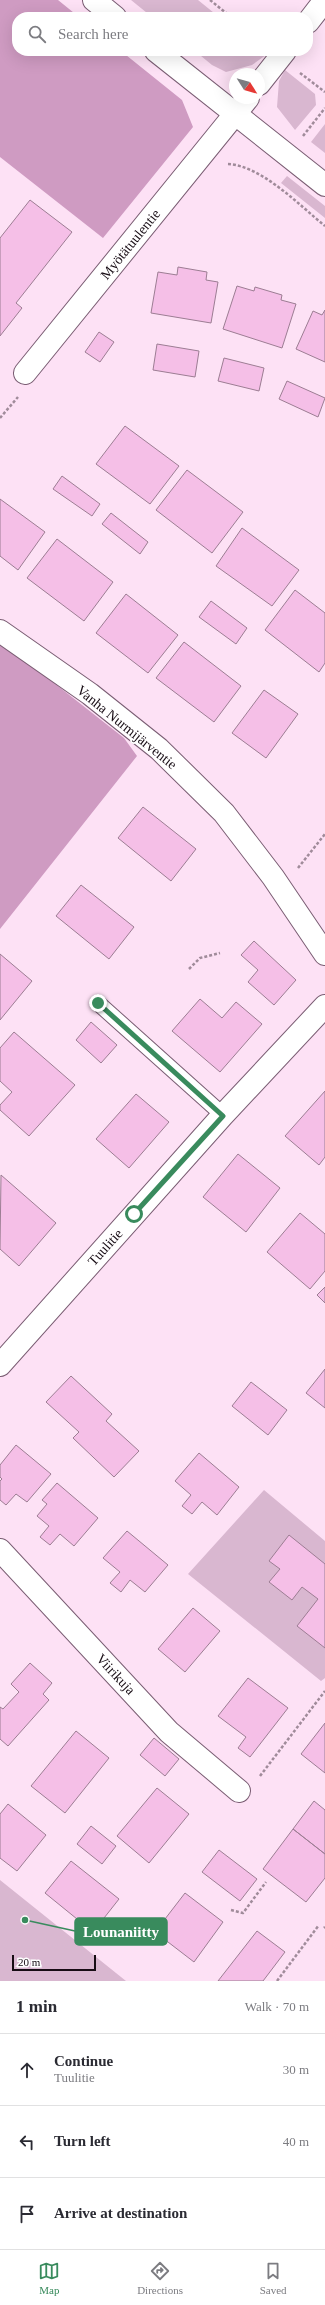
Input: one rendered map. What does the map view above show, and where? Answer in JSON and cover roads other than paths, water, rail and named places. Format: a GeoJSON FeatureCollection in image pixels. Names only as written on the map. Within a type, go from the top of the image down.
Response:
{"type":"FeatureCollection","features":[{"type":"Feature","properties":{"kind":"street"},"geometry":{"type":"LineString","coordinates":[[94,0],[108,12]]}},
{"type":"Feature","properties":{"kind":"street"},"geometry":{"type":"LineString","coordinates":[[313,16],[325,0]]}},
{"type":"Feature","properties":{"kind":"street"},"geometry":{"type":"LineString","coordinates":[[162,56],[325,185]]}},
{"type":"Feature","properties":{"kind":"street"},"geometry":{"type":"LineString","coordinates":[[265,76],[281,56]]}},
{"type":"Feature","properties":{"kind":"street","name":"Myötätuulentie"},"geometry":{"type":"LineString","coordinates":[[24,383],[243,104]]}},
{"type":"Feature","properties":{"kind":"street","name":"Vanha Nurmijärventie"},"geometry":{"type":"LineString","coordinates":[[0,631],[90,694],[159,749],[224,813],[273,877],[325,954]]}},
{"type":"Feature","properties":{"kind":"street","name":"Tuulitie"},"geometry":{"type":"LineString","coordinates":[[0,1365],[223,1116],[325,1006]]}},
{"type":"Feature","properties":{"kind":"street","name":"Viirikuja"},"geometry":{"type":"LineString","coordinates":[[0,1550],[169,1732],[239,1791]]}},
{"type":"Feature","properties":{"kind":"lane"},"geometry":{"type":"LineString","coordinates":[[98,1003],[223,1116]]}},
{"type":"Feature","properties":{"kind":"place","name":"Lounaniitty"},"geometry":{"type":"Point","coordinates":[25,1920]}}]}
